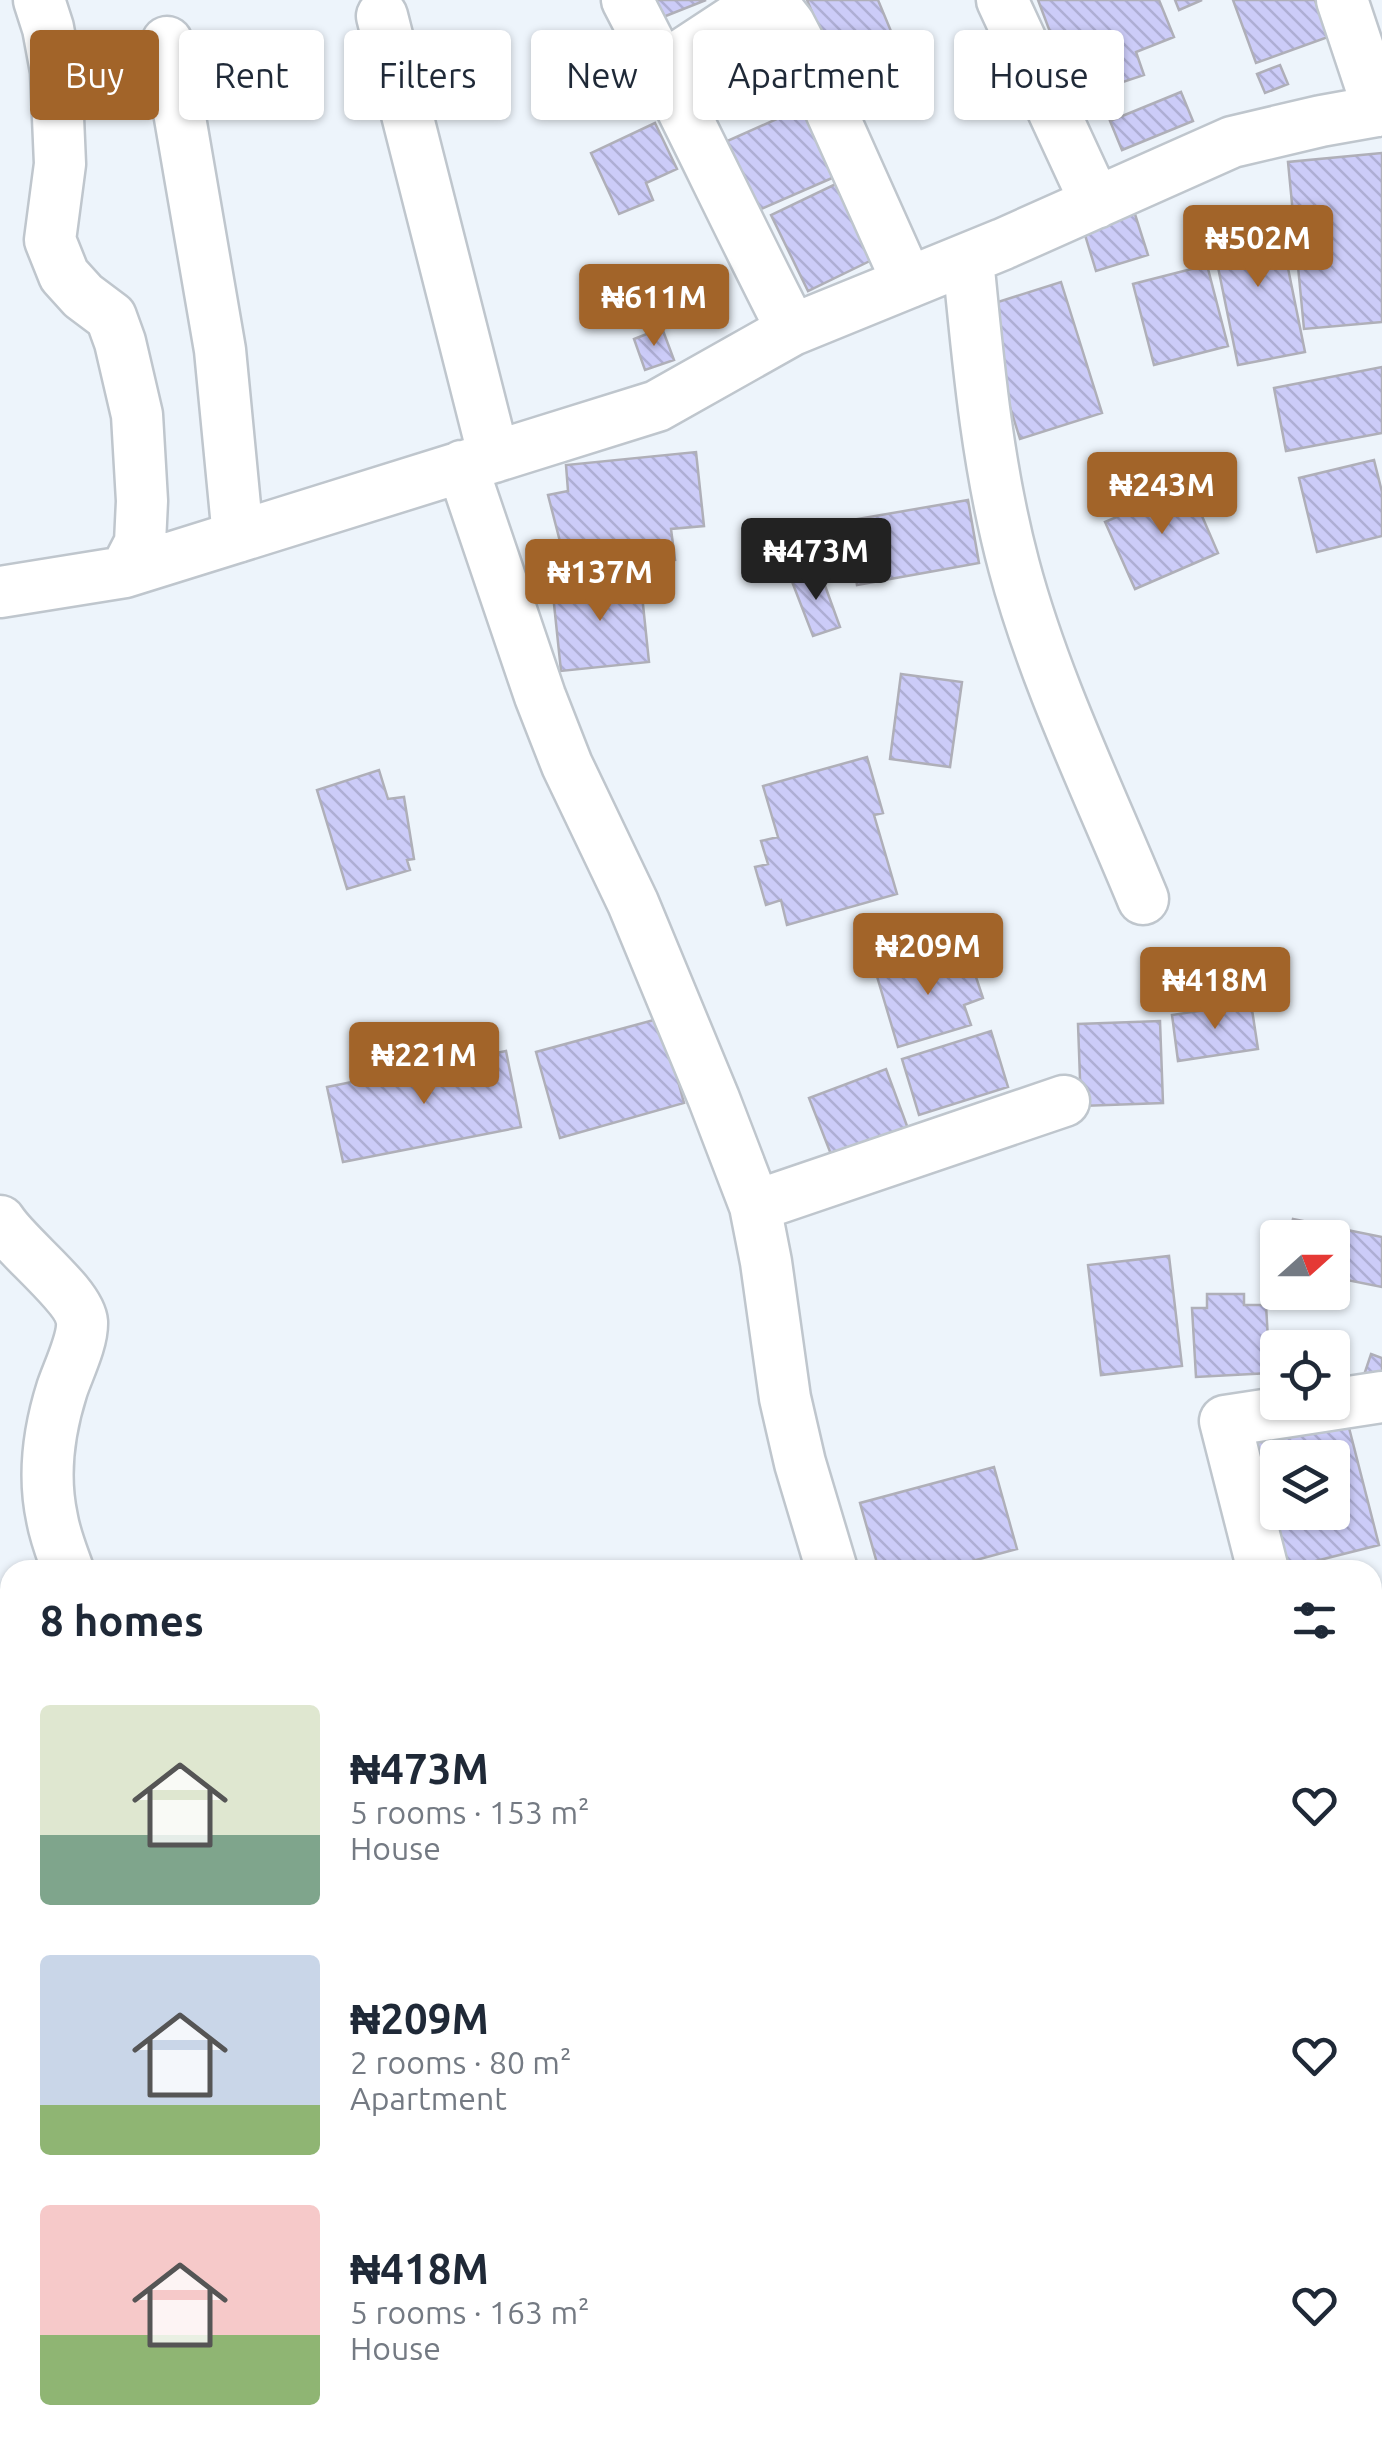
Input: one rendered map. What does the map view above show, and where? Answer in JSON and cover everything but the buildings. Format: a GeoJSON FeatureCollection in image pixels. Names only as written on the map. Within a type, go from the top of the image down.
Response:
{"type":"FeatureCollection","features":[{"type":"Feature","properties":{"kind":"street"},"geometry":{"type":"LineString","coordinates":[[39,0],[56,71],[60,164],[50,240],[64,275],[110,317],[120,342],[137,415],[140,543],[125,572]]}},
{"type":"Feature","properties":{"kind":"street"},"geometry":{"type":"LineString","coordinates":[[628,0],[643,30]]}},
{"type":"Feature","properties":{"kind":"street"},"geometry":{"type":"LineString","coordinates":[[1002,0],[1096,202]]}},
{"type":"Feature","properties":{"kind":"street"},"geometry":{"type":"LineString","coordinates":[[0,592],[125,572],[657,406],[792,330],[1232,142],[1380,110],[1342,0]]}},
{"type":"Feature","properties":{"kind":"street"},"geometry":{"type":"LineString","coordinates":[[673,61],[747,12],[764,6],[776,9],[789,24],[808,62],[908,283]]}},
{"type":"Feature","properties":{"kind":"street"},"geometry":{"type":"LineString","coordinates":[[382,16],[478,462],[540,696],[567,765],[633,903],[755,1206],[785,1398],[829,1560]]}},
{"type":"Feature","properties":{"kind":"street"},"geometry":{"type":"LineString","coordinates":[[167,42],[220,350],[238,537]]}},
{"type":"Feature","properties":{"kind":"street"},"geometry":{"type":"LineString","coordinates":[[673,91],[792,330]]}},
{"type":"Feature","properties":{"kind":"street"},"geometry":{"type":"LineString","coordinates":[[968,258],[990,455],[1014,568],[1054,685],[1144,899]]}},
{"type":"Feature","properties":{"kind":"street"},"geometry":{"type":"LineString","coordinates":[[755,1206],[1064,1102]]}},
{"type":"Feature","properties":{"kind":"street"},"geometry":{"type":"LineString","coordinates":[[0,1222],[66,1292],[82,1322],[52,1427],[47,1473],[52,1519],[65,1560]]}},
{"type":"Feature","properties":{"kind":"street"},"geometry":{"type":"LineString","coordinates":[[1260,1560],[1224,1421],[1382,1396]]}}]}
